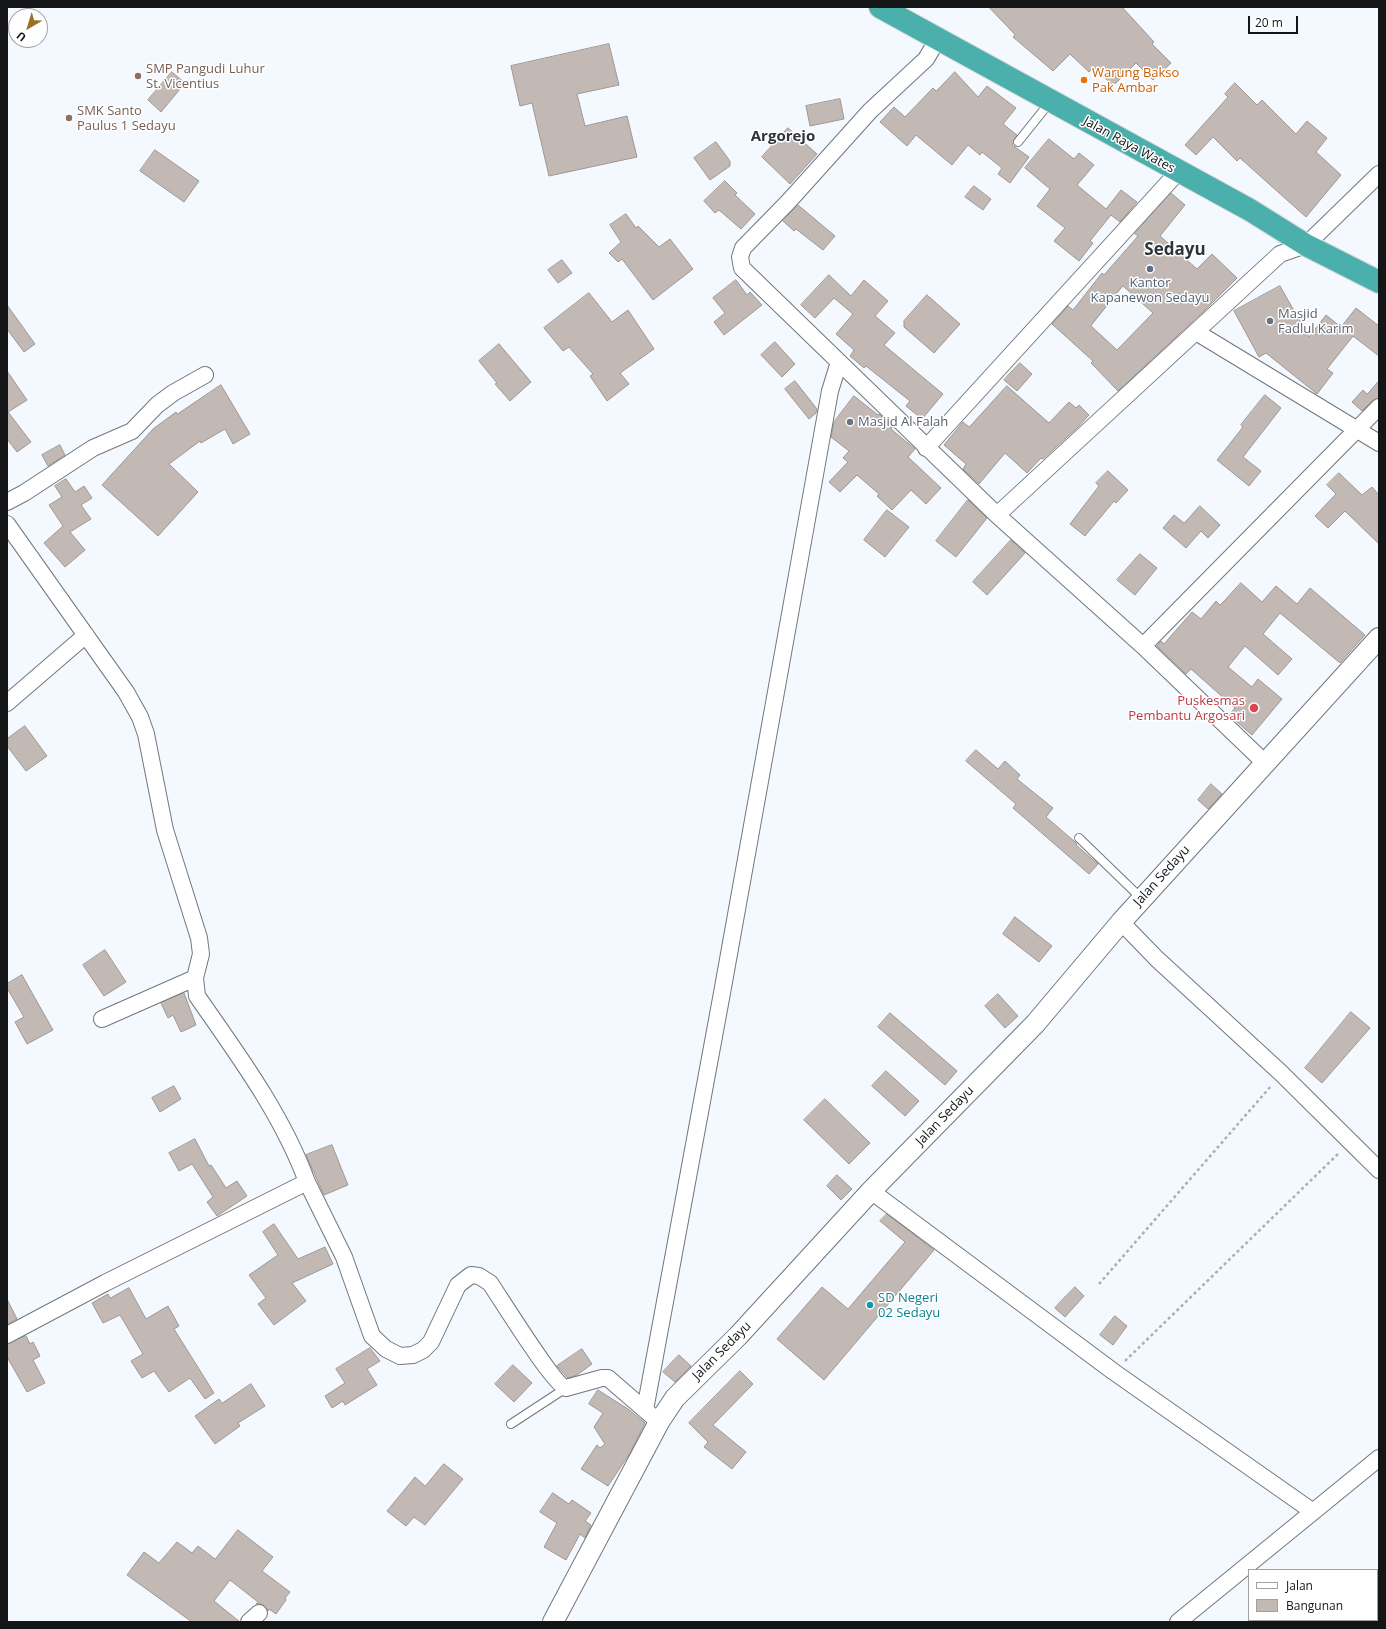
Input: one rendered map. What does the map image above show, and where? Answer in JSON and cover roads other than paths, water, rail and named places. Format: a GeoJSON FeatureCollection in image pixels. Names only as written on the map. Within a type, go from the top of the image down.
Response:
{"type":"FeatureCollection","features":[{"type":"Feature","properties":{"kind":"highway","name":"Jalan Raya Wates"},"geometry":{"type":"LineString","coordinates":[[880,7],[1050,102],[1250,210],[1306,245],[1379,282]]}},
{"type":"Feature","properties":{"kind":"street"},"geometry":{"type":"LineString","coordinates":[[938,39],[926,59],[870,111],[789,201],[743,248],[740,257],[742,268],[926,448],[997,515],[1143,646],[1265,763]]}},
{"type":"Feature","properties":{"kind":"street"},"geometry":{"type":"LineString","coordinates":[[926,448],[1178,172]]}},
{"type":"Feature","properties":{"kind":"street"},"geometry":{"type":"LineString","coordinates":[[997,515],[1280,254],[1306,245],[1379,174]]}},
{"type":"Feature","properties":{"kind":"street"},"geometry":{"type":"LineString","coordinates":[[1196,332],[1379,443]]}},
{"type":"Feature","properties":{"kind":"street"},"geometry":{"type":"LineString","coordinates":[[652,1416],[721,1001],[830,391],[839,362]]}},
{"type":"Feature","properties":{"kind":"street"},"geometry":{"type":"LineString","coordinates":[[7,502],[24,493],[94,448],[132,431],[168,397],[205,375]]}},
{"type":"Feature","properties":{"kind":"street"},"geometry":{"type":"LineString","coordinates":[[1143,646],[1379,407]]}},
{"type":"Feature","properties":{"kind":"street"},"geometry":{"type":"LineString","coordinates":[[7,524],[126,692],[140,717],[146,734],[165,830],[199,938],[200,954],[195,978],[197,996],[283,1125],[297,1153],[308,1182],[344,1257],[372,1336],[386,1349],[400,1356],[413,1355],[423,1350],[431,1342],[458,1285],[471,1275],[479,1276],[490,1283],[561,1385],[566,1388],[602,1378],[608,1378],[652,1416]]}},
{"type":"Feature","properties":{"kind":"street"},"geometry":{"type":"LineString","coordinates":[[7,703],[86,635]]}},
{"type":"Feature","properties":{"kind":"street","name":"Jalan Sedayu"},"geometry":{"type":"LineString","coordinates":[[552,1622],[652,1416],[675,1398],[738,1336],[871,1191],[1035,1024],[1121,922],[1379,638]]}},
{"type":"Feature","properties":{"kind":"street"},"geometry":{"type":"LineString","coordinates":[[1121,922],[1157,959],[1281,1073],[1379,1170]]}},
{"type":"Feature","properties":{"kind":"street"},"geometry":{"type":"LineString","coordinates":[[102,1019],[195,978]]}},
{"type":"Feature","properties":{"kind":"street"},"geometry":{"type":"LineString","coordinates":[[7,1335],[105,1283],[308,1182]]}},
{"type":"Feature","properties":{"kind":"street"},"geometry":{"type":"LineString","coordinates":[[871,1191],[1114,1372],[1312,1511]]}},
{"type":"Feature","properties":{"kind":"street"},"geometry":{"type":"LineString","coordinates":[[1178,1622],[1312,1511],[1379,1458]]}},
{"type":"Feature","properties":{"kind":"lane"},"geometry":{"type":"LineString","coordinates":[[1018,142],[1050,102]]}},
{"type":"Feature","properties":{"kind":"lane"},"geometry":{"type":"LineString","coordinates":[[1079,838],[1142,899]]}},
{"type":"Feature","properties":{"kind":"lane"},"geometry":{"type":"LineString","coordinates":[[511,1424],[566,1388]]}},
{"type":"Feature","properties":{"kind":"place","name":"SMP Pangudi Luhur St. Vicentius"},"geometry":{"type":"Point","coordinates":[138,76]}},
{"type":"Feature","properties":{"kind":"place","name":"Warung Bakso Pak Ambar"},"geometry":{"type":"Point","coordinates":[1084,80]}},
{"type":"Feature","properties":{"kind":"place","name":"SMK Santo Paulus 1 Sedayu"},"geometry":{"type":"Point","coordinates":[69,118]}},
{"type":"Feature","properties":{"kind":"place","name":"Kantor Kapanewon Sedayu"},"geometry":{"type":"Point","coordinates":[1150,269]}},
{"type":"Feature","properties":{"kind":"place","name":"Masjid Fadlul Karim"},"geometry":{"type":"Point","coordinates":[1270,321]}},
{"type":"Feature","properties":{"kind":"place","name":"Masjid Al Falah"},"geometry":{"type":"Point","coordinates":[850,422]}},
{"type":"Feature","properties":{"kind":"place","name":"Puskesmas Pembantu Argosari"},"geometry":{"type":"Point","coordinates":[1254,708]}},
{"type":"Feature","properties":{"kind":"place","name":"SD Negeri 02 Sedayu"},"geometry":{"type":"Point","coordinates":[870,1305]}},
{"type":"Feature","properties":{"kind":"district","name":"Argorejo"},"geometry":{"type":"Point","coordinates":[783,137]}},
{"type":"Feature","properties":{"kind":"district","name":"Sedayu"},"geometry":{"type":"Point","coordinates":[1175,250]}}]}
